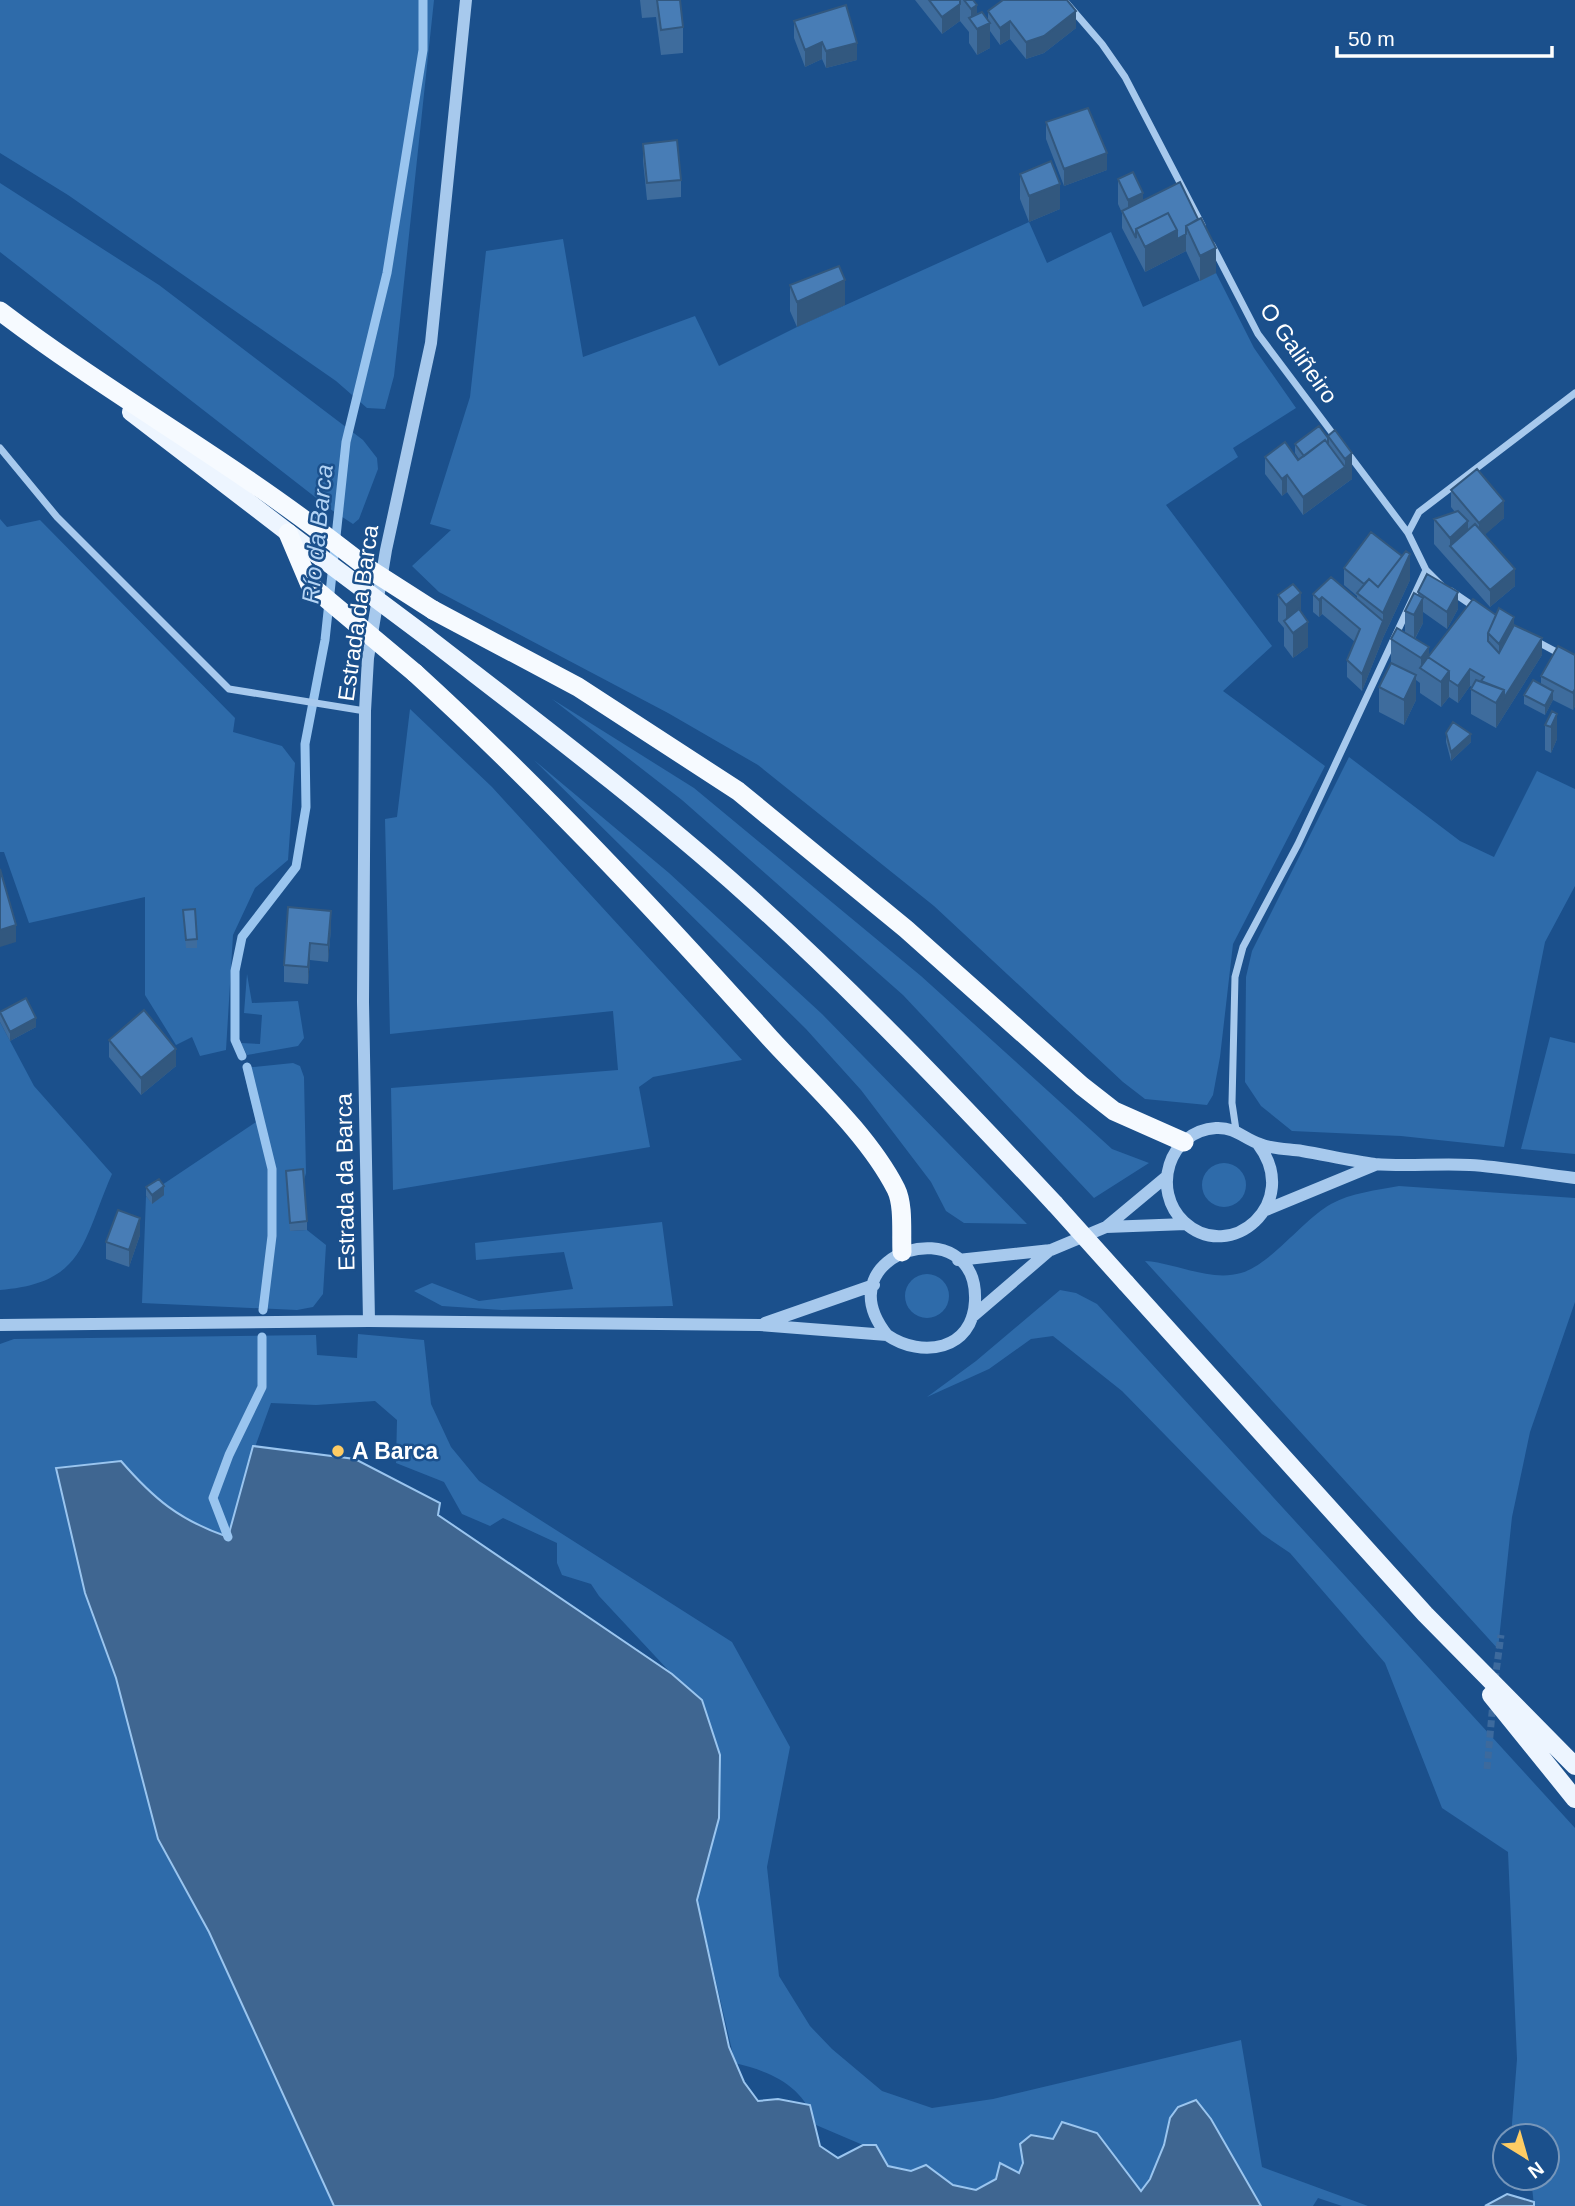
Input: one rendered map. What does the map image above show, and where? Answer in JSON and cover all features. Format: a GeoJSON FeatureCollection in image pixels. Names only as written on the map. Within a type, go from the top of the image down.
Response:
{"type":"FeatureCollection","features":[{"type":"Feature","properties":{"kind":"highway"},"geometry":{"type":"LineString","coordinates":[[0,311],[46,346],[271,494],[369,569],[433,610],[578,687],[738,791],[906,929],[1082,1086],[1114,1111],[1184,1142]]}},
{"type":"Feature","properties":{"kind":"highway"},"geometry":{"type":"LineString","coordinates":[[288,533],[310,584],[482,734],[730,993],[849,1125],[897,1191],[902,1252]]}},
{"type":"Feature","properties":{"kind":"main road"},"geometry":{"type":"LineString","coordinates":[[46,346],[620,788],[745,893],[911,1051],[1055,1204],[1425,1614],[1575,1766]]}},
{"type":"Feature","properties":{"kind":"main road"},"geometry":{"type":"LineString","coordinates":[[1425,1614],[1575,1800]]}},
{"type":"Feature","properties":{"kind":"street","name":"Estrada da Barca"},"geometry":{"type":"LineString","coordinates":[[369,1321],[363,1002],[365,711],[368,658],[386,550],[431,343],[466,0]]}},
{"type":"Feature","properties":{"kind":"street","name":"O Galiñeiro"},"geometry":{"type":"LineString","coordinates":[[1064,0],[1125,77],[1258,334],[1408,533],[1426,570],[1443,586],[1485,614]]}},
{"type":"Feature","properties":{"kind":"street"},"geometry":{"type":"LineString","coordinates":[[1408,533],[1419,512],[1575,393]]}},
{"type":"Feature","properties":{"kind":"street"},"geometry":{"type":"LineString","coordinates":[[0,448],[57,517],[229,689],[365,711]]}},
{"type":"Feature","properties":{"kind":"street"},"geometry":{"type":"LineString","coordinates":[[1236,1130],[1232,1103],[1235,976],[1242,947],[1298,844],[1426,570]]}},
{"type":"Feature","properties":{"kind":"street"},"geometry":{"type":"LineString","coordinates":[[1530,638],[1575,662]]}},
{"type":"Feature","properties":{"kind":"street"},"geometry":{"type":"LineString","coordinates":[[1266,1210],[1274,1183],[1267,1155],[1258,1144],[1236,1130],[1203,1130],[1184,1142],[1169,1163],[1167,1194],[1174,1211],[1186,1224],[1202,1233],[1220,1236],[1246,1228],[1266,1210],[1377,1164]]}},
{"type":"Feature","properties":{"kind":"street"},"geometry":{"type":"LineString","coordinates":[[1258,1144],[1377,1164],[1471,1165],[1575,1178]]}},
{"type":"Feature","properties":{"kind":"street"},"geometry":{"type":"LineString","coordinates":[[958,1260],[1051,1250],[1106,1227],[1166,1177]]}},
{"type":"Feature","properties":{"kind":"street"},"geometry":{"type":"LineString","coordinates":[[1106,1227],[1186,1224]]}},
{"type":"Feature","properties":{"kind":"street"},"geometry":{"type":"LineString","coordinates":[[887,1335],[874,1312],[874,1285],[884,1265],[902,1252],[932,1247],[958,1260],[974,1286],[972,1317]]}},
{"type":"Feature","properties":{"kind":"street"},"geometry":{"type":"LineString","coordinates":[[0,1325],[369,1321],[760,1325],[887,1335],[909,1348],[934,1349],[957,1337],[972,1317],[1051,1250]]}},
{"type":"Feature","properties":{"kind":"street"},"geometry":{"type":"LineString","coordinates":[[760,1325],[874,1285]]}},
{"type":"Feature","properties":{"kind":"shaded area"},"geometry":{"type":"Polygon","coordinates":[[[0,0],[434,0],[394,376],[385,409],[367,408],[336,381],[68,195],[0,153],[0,0]]]}},
{"type":"Feature","properties":{"kind":"shaded area"},"geometry":{"type":"Polygon","coordinates":[[[0,183],[159,285],[363,440],[377,458],[378,469],[359,519],[353,524],[333,511],[0,252],[0,183]]]}},
{"type":"Feature","properties":{"kind":"shaded area"},"geometry":{"type":"Polygon","coordinates":[[[1029,222],[1047,263],[1111,232],[1143,307],[1216,273],[1254,348],[1296,408],[1233,448],[1238,457],[1166,505],[1272,646],[1223,691],[1325,766],[1233,944],[1220,1057],[1213,1095],[1207,1105],[1145,1099],[1123,1082],[934,906],[758,765],[668,713],[439,592],[412,566],[451,530],[430,524],[470,397],[486,251],[563,239],[583,357],[695,316],[719,366],[797,327],[1029,222]]]}},
{"type":"Feature","properties":{"kind":"shaded area"},"geometry":{"type":"Polygon","coordinates":[[[0,519],[7,527],[40,520],[235,718],[233,732],[282,746],[295,763],[288,860],[255,888],[233,935],[226,1050],[200,1056],[192,1037],[176,1045],[145,995],[145,897],[29,923],[4,852],[0,852],[0,519]]]}},
{"type":"Feature","properties":{"kind":"shaded area"},"geometry":{"type":"Polygon","coordinates":[[[552,699],[694,788],[921,976],[1112,1149],[1149,1163],[1094,1198],[903,995],[682,800],[552,699]]]}},
{"type":"Feature","properties":{"kind":"shaded area"},"geometry":{"type":"Polygon","coordinates":[[[410,709],[492,787],[742,1060],[653,1077],[639,1087],[650,1147],[393,1190],[391,1088],[618,1070],[613,1011],[390,1034],[385,819],[397,817],[410,709]]]}},
{"type":"Feature","properties":{"kind":"shaded area"},"geometry":{"type":"Polygon","coordinates":[[[1349,757],[1460,841],[1494,857],[1537,771],[1575,789],[1575,886],[1545,942],[1504,1147],[1401,1136],[1292,1131],[1261,1106],[1245,1082],[1246,977],[1252,951],[1349,757]]]}},
{"type":"Feature","properties":{"kind":"shaded area"},"geometry":{"type":"Polygon","coordinates":[[[534,760],[669,873],[822,1014],[1027,1224],[964,1223],[946,1211],[931,1182],[861,1090],[806,1029],[534,760]]]}},
{"type":"Feature","properties":{"kind":"shaded area"},"geometry":{"type":"Polygon","coordinates":[[[247,974],[252,1003],[298,1001],[304,1038],[298,1046],[247,1055],[241,1043],[260,1044],[262,1015],[244,1013],[247,974]]]}},
{"type":"Feature","properties":{"kind":"shaded area"},"geometry":{"type":"Polygon","coordinates":[[[0,1022],[34,1086],[112,1174],[86,1239],[65,1268],[28,1286],[0,1290],[0,1022]]]}},
{"type":"Feature","properties":{"kind":"shaded area"},"geometry":{"type":"Polygon","coordinates":[[[1550,1037],[1575,1043],[1575,1154],[1521,1149],[1550,1037]]]}},
{"type":"Feature","properties":{"kind":"shaded area"},"geometry":{"type":"Polygon","coordinates":[[[293,1063],[300,1066],[304,1077],[306,1173],[290,1231],[307,1230],[326,1245],[323,1294],[313,1307],[297,1310],[142,1303],[146,1196],[152,1203],[164,1195],[159,1187],[256,1122],[243,1068],[293,1063]]]}},
{"type":"Feature","properties":{"kind":"shaded area"},"geometry":{"type":"Polygon","coordinates":[[[1224,1163],[1239,1170],[1246,1185],[1239,1200],[1224,1207],[1209,1200],[1202,1185],[1209,1170],[1224,1163]]]}},
{"type":"Feature","properties":{"kind":"shaded area"},"geometry":{"type":"Polygon","coordinates":[[[1399,1186],[1575,1198],[1575,1302],[1530,1432],[1512,1517],[1498,1649],[1145,1261],[1205,1274],[1241,1273],[1252,1269],[1275,1252],[1309,1220],[1331,1204],[1356,1195],[1399,1186]]]}},
{"type":"Feature","properties":{"kind":"shaded area"},"geometry":{"type":"Polygon","coordinates":[[[662,1222],[673,1306],[502,1310],[442,1306],[414,1291],[432,1283],[479,1301],[573,1289],[564,1252],[476,1260],[475,1243],[662,1222]]]}},
{"type":"Feature","properties":{"kind":"shaded area"},"geometry":{"type":"Polygon","coordinates":[[[927,1274],[942,1281],[949,1296],[942,1311],[927,1318],[912,1311],[905,1296],[912,1281],[927,1274]]]}},
{"type":"Feature","properties":{"kind":"shaded area"},"geometry":{"type":"Polygon","coordinates":[[[1060,1290],[1076,1293],[1097,1304],[1575,1828],[1575,2206],[1534,2206],[1532,2192],[1561,2192],[1561,2122],[1512,2122],[1517,2059],[1508,1852],[1442,1808],[1385,1663],[1290,1553],[1262,1534],[1122,1391],[1053,1336],[1031,1339],[989,1369],[927,1397],[976,1361],[1060,1290]]]}},
{"type":"Feature","properties":{"kind":"shaded area"},"geometry":{"type":"Polygon","coordinates":[[[358,1334],[424,1340],[431,1404],[451,1447],[479,1481],[732,1642],[790,1747],[767,1867],[779,1976],[810,2026],[832,2049],[882,2091],[932,2108],[993,2099],[1241,2040],[1262,2167],[1368,2206],[1342,2206],[1318,2198],[1313,2206],[1261,2206],[1253,2194],[1170,2118],[1159,2156],[1141,2191],[1132,2181],[1053,2139],[1031,2135],[1019,2174],[996,2179],[976,2190],[953,2185],[926,2165],[912,2171],[888,2166],[876,2145],[863,2145],[816,2125],[803,2100],[785,2083],[762,2071],[735,2063],[697,1900],[554,2206],[0,2206],[0,1344],[14,1339],[316,1335],[317,1355],[357,1358],[358,1334]],[[375,1401],[316,1405],[271,1403],[255,1447],[355,1459],[440,1503],[438,1515],[669,1671],[591,1584],[562,1575],[557,1563],[557,1543],[503,1518],[490,1526],[462,1514],[444,1482],[396,1463],[397,1420],[375,1401]]]}},
{"type":"Feature","properties":{"kind":"shaded area"},"geometry":{"type":"Polygon","coordinates":[[[253,1446],[355,1459],[440,1503],[438,1515],[672,1674],[702,1700],[720,1755],[719,1818],[697,1900],[729,2047],[744,2082],[758,2101],[778,2099],[810,2105],[820,2146],[838,2158],[863,2145],[876,2145],[888,2166],[911,2171],[926,2165],[953,2185],[976,2190],[996,2179],[1000,2163],[1019,2173],[1023,2163],[1020,2144],[1031,2135],[1053,2139],[1062,2122],[1097,2133],[1141,2191],[1150,2179],[1164,2145],[1170,2118],[1178,2107],[1196,2100],[1211,2119],[1261,2206],[334,2206],[209,1932],[158,1839],[116,1678],[85,1593],[56,1468],[121,1461],[168,1507],[195,1523],[228,1537],[253,1446]]]}},
{"type":"Feature","properties":{"kind":"shaded area"},"geometry":{"type":"Polygon","coordinates":[[[1507,2194],[1534,2202],[1534,2206],[1485,2206],[1507,2194]]]}},
{"type":"Feature","properties":{"kind":"building"},"geometry":{"type":"Polygon","coordinates":[[[657,0],[680,0],[683,27],[661,30],[657,0]]]}},
{"type":"Feature","properties":{"kind":"building"},"geometry":{"type":"Polygon","coordinates":[[[929,0],[960,0],[960,4],[942,17],[929,0]]]}},
{"type":"Feature","properties":{"kind":"building"},"geometry":{"type":"Polygon","coordinates":[[[964,0],[973,0],[977,5],[971,9],[964,0]]]}},
{"type":"Feature","properties":{"kind":"building"},"geometry":{"type":"Polygon","coordinates":[[[1003,0],[1067,0],[1076,11],[1044,36],[1026,42],[1010,21],[1000,28],[988,11],[1003,0]]]}},
{"type":"Feature","properties":{"kind":"building"},"geometry":{"type":"Polygon","coordinates":[[[846,5],[857,43],[826,51],[822,42],[805,50],[794,21],[846,5]]]}},
{"type":"Feature","properties":{"kind":"building"},"geometry":{"type":"Polygon","coordinates":[[[982,12],[990,23],[977,29],[969,18],[982,12]]]}},
{"type":"Feature","properties":{"kind":"building"},"geometry":{"type":"Polygon","coordinates":[[[1088,108],[1107,153],[1064,169],[1046,122],[1088,108]]]}},
{"type":"Feature","properties":{"kind":"building"},"geometry":{"type":"Polygon","coordinates":[[[677,140],[681,180],[647,183],[643,144],[677,140]]]}},
{"type":"Feature","properties":{"kind":"building"},"geometry":{"type":"Polygon","coordinates":[[[1051,161],[1060,184],[1029,196],[1020,174],[1051,161]]]}},
{"type":"Feature","properties":{"kind":"building"},"geometry":{"type":"Polygon","coordinates":[[[1133,172],[1143,193],[1128,200],[1118,179],[1133,172]]]}},
{"type":"Feature","properties":{"kind":"building"},"geometry":{"type":"Polygon","coordinates":[[[1180,182],[1198,219],[1186,226],[1186,234],[1177,239],[1177,230],[1168,213],[1136,229],[1136,238],[1122,211],[1180,182]]]}},
{"type":"Feature","properties":{"kind":"building"},"geometry":{"type":"Polygon","coordinates":[[[1168,213],[1177,230],[1145,247],[1136,229],[1168,213]]]}},
{"type":"Feature","properties":{"kind":"building"},"geometry":{"type":"Polygon","coordinates":[[[1201,218],[1216,248],[1200,256],[1186,226],[1201,218]]]}},
{"type":"Feature","properties":{"kind":"building"},"geometry":{"type":"Polygon","coordinates":[[[839,266],[845,280],[797,302],[790,285],[839,266]]]}},
{"type":"Feature","properties":{"kind":"building"},"geometry":{"type":"Polygon","coordinates":[[[1319,426],[1328,438],[1328,444],[1325,440],[1304,456],[1295,444],[1319,426]]]}},
{"type":"Feature","properties":{"kind":"building"},"geometry":{"type":"Polygon","coordinates":[[[1335,430],[1352,453],[1345,459],[1328,436],[1335,430]]]}},
{"type":"Feature","properties":{"kind":"building"},"geometry":{"type":"Polygon","coordinates":[[[1325,440],[1345,467],[1303,497],[1287,475],[1282,479],[1265,457],[1285,442],[1298,460],[1325,440]]]}},
{"type":"Feature","properties":{"kind":"building"},"geometry":{"type":"Polygon","coordinates":[[[1477,469],[1504,501],[1479,523],[1451,490],[1477,469]]]}},
{"type":"Feature","properties":{"kind":"building"},"geometry":{"type":"Polygon","coordinates":[[[1458,511],[1468,521],[1450,538],[1434,519],[1458,511]]]}},
{"type":"Feature","properties":{"kind":"building"},"geometry":{"type":"Polygon","coordinates":[[[1475,524],[1515,569],[1490,590],[1450,546],[1475,524]]]}},
{"type":"Feature","properties":{"kind":"building"},"geometry":{"type":"Polygon","coordinates":[[[1371,532],[1402,556],[1378,587],[1369,579],[1364,584],[1344,568],[1371,532]]]}},
{"type":"Feature","properties":{"kind":"building"},"geometry":{"type":"Polygon","coordinates":[[[1406,551],[1410,554],[1383,613],[1357,593],[1369,579],[1378,587],[1406,551]]]}},
{"type":"Feature","properties":{"kind":"building"},"geometry":{"type":"Polygon","coordinates":[[[1427,574],[1458,592],[1447,612],[1418,592],[1427,574]]]}},
{"type":"Feature","properties":{"kind":"building"},"geometry":{"type":"Polygon","coordinates":[[[1331,577],[1383,621],[1362,674],[1347,660],[1360,629],[1322,597],[1319,600],[1313,594],[1331,577]]]}},
{"type":"Feature","properties":{"kind":"building"},"geometry":{"type":"Polygon","coordinates":[[[1293,584],[1301,593],[1286,605],[1278,595],[1293,584]]]}},
{"type":"Feature","properties":{"kind":"building"},"geometry":{"type":"Polygon","coordinates":[[[1414,593],[1423,598],[1414,615],[1405,611],[1414,593]]]}},
{"type":"Feature","properties":{"kind":"building"},"geometry":{"type":"Polygon","coordinates":[[[1473,599],[1496,615],[1488,633],[1488,641],[1499,653],[1514,625],[1542,638],[1504,698],[1504,690],[1481,681],[1484,677],[1470,669],[1458,686],[1449,680],[1449,671],[1428,657],[1473,599]]]}},
{"type":"Feature","properties":{"kind":"building"},"geometry":{"type":"Polygon","coordinates":[[[1499,608],[1514,617],[1499,644],[1488,633],[1499,608]]]}},
{"type":"Feature","properties":{"kind":"building"},"geometry":{"type":"Polygon","coordinates":[[[1299,609],[1308,622],[1293,633],[1284,621],[1299,609]]]}},
{"type":"Feature","properties":{"kind":"building"},"geometry":{"type":"Polygon","coordinates":[[[1397,628],[1429,647],[1421,658],[1391,639],[1397,628]]]}},
{"type":"Feature","properties":{"kind":"building"},"geometry":{"type":"Polygon","coordinates":[[[1558,646],[1575,655],[1573,693],[1541,676],[1558,646]]]}},
{"type":"Feature","properties":{"kind":"building"},"geometry":{"type":"Polygon","coordinates":[[[1428,657],[1449,671],[1441,682],[1420,668],[1428,657]]]}},
{"type":"Feature","properties":{"kind":"building"},"geometry":{"type":"Polygon","coordinates":[[[1391,663],[1416,675],[1404,700],[1379,687],[1391,663]]]}},
{"type":"Feature","properties":{"kind":"building"},"geometry":{"type":"Polygon","coordinates":[[[1476,680],[1504,690],[1496,703],[1471,689],[1476,680]]]}},
{"type":"Feature","properties":{"kind":"building"},"geometry":{"type":"Polygon","coordinates":[[[1533,680],[1553,691],[1545,706],[1524,695],[1533,680]]]}},
{"type":"Feature","properties":{"kind":"building"},"geometry":{"type":"Polygon","coordinates":[[[1552,711],[1557,714],[1551,727],[1545,725],[1552,711]]]}},
{"type":"Feature","properties":{"kind":"building"},"geometry":{"type":"Polygon","coordinates":[[[1453,722],[1471,734],[1451,752],[1446,733],[1453,722]]]}},
{"type":"Feature","properties":{"kind":"building"},"geometry":{"type":"Polygon","coordinates":[[[0,869],[16,925],[0,930],[0,869]]]}},
{"type":"Feature","properties":{"kind":"building"},"geometry":{"type":"Polygon","coordinates":[[[288,907],[331,911],[328,945],[310,943],[308,967],[284,965],[288,907]]]}},
{"type":"Feature","properties":{"kind":"building"},"geometry":{"type":"Polygon","coordinates":[[[195,909],[197,939],[186,940],[183,910],[195,909]]]}},
{"type":"Feature","properties":{"kind":"building"},"geometry":{"type":"Polygon","coordinates":[[[26,998],[36,1018],[10,1032],[0,1012],[26,998]]]}},
{"type":"Feature","properties":{"kind":"building"},"geometry":{"type":"Polygon","coordinates":[[[144,1010],[176,1049],[141,1078],[109,1040],[144,1010]]]}},
{"type":"Feature","properties":{"kind":"building"},"geometry":{"type":"Polygon","coordinates":[[[303,1169],[307,1221],[290,1223],[286,1171],[303,1169]]]}},
{"type":"Feature","properties":{"kind":"building"},"geometry":{"type":"Polygon","coordinates":[[[159,1179],[164,1186],[152,1195],[146,1187],[159,1179]]]}},
{"type":"Feature","properties":{"kind":"building"},"geometry":{"type":"Polygon","coordinates":[[[118,1210],[140,1218],[129,1250],[106,1242],[118,1210]]]}},
{"type":"Feature","properties":{"kind":"waterway","name":"Río da Barca"},"geometry":{"type":"LineString","coordinates":[[242,1056],[235,1040],[235,971],[242,937],[296,867],[306,807],[305,744],[325,640],[346,442],[387,273],[423,50],[423,0]]}},
{"type":"Feature","properties":{"kind":"waterway","name":"Río da Barca"},"geometry":{"type":"LineString","coordinates":[[247,1067],[272,1169],[272,1236],[263,1310]]}},
{"type":"Feature","properties":{"kind":"waterway","name":"Río da Barca"},"geometry":{"type":"LineString","coordinates":[[228,1537],[213,1498],[229,1455],[262,1387],[262,1337]]}},
{"type":"Feature","properties":{"kind":"tunnel"},"geometry":{"type":"LineString","coordinates":[[1495,1680],[1501,1635]]}},
{"type":"Feature","properties":{"kind":"tunnel"},"geometry":{"type":"LineString","coordinates":[[1487,1769],[1493,1702]]}},
{"type":"Feature","properties":{"kind":"place","name":"A Barca"},"geometry":{"type":"Point","coordinates":[338,1451]}}]}
